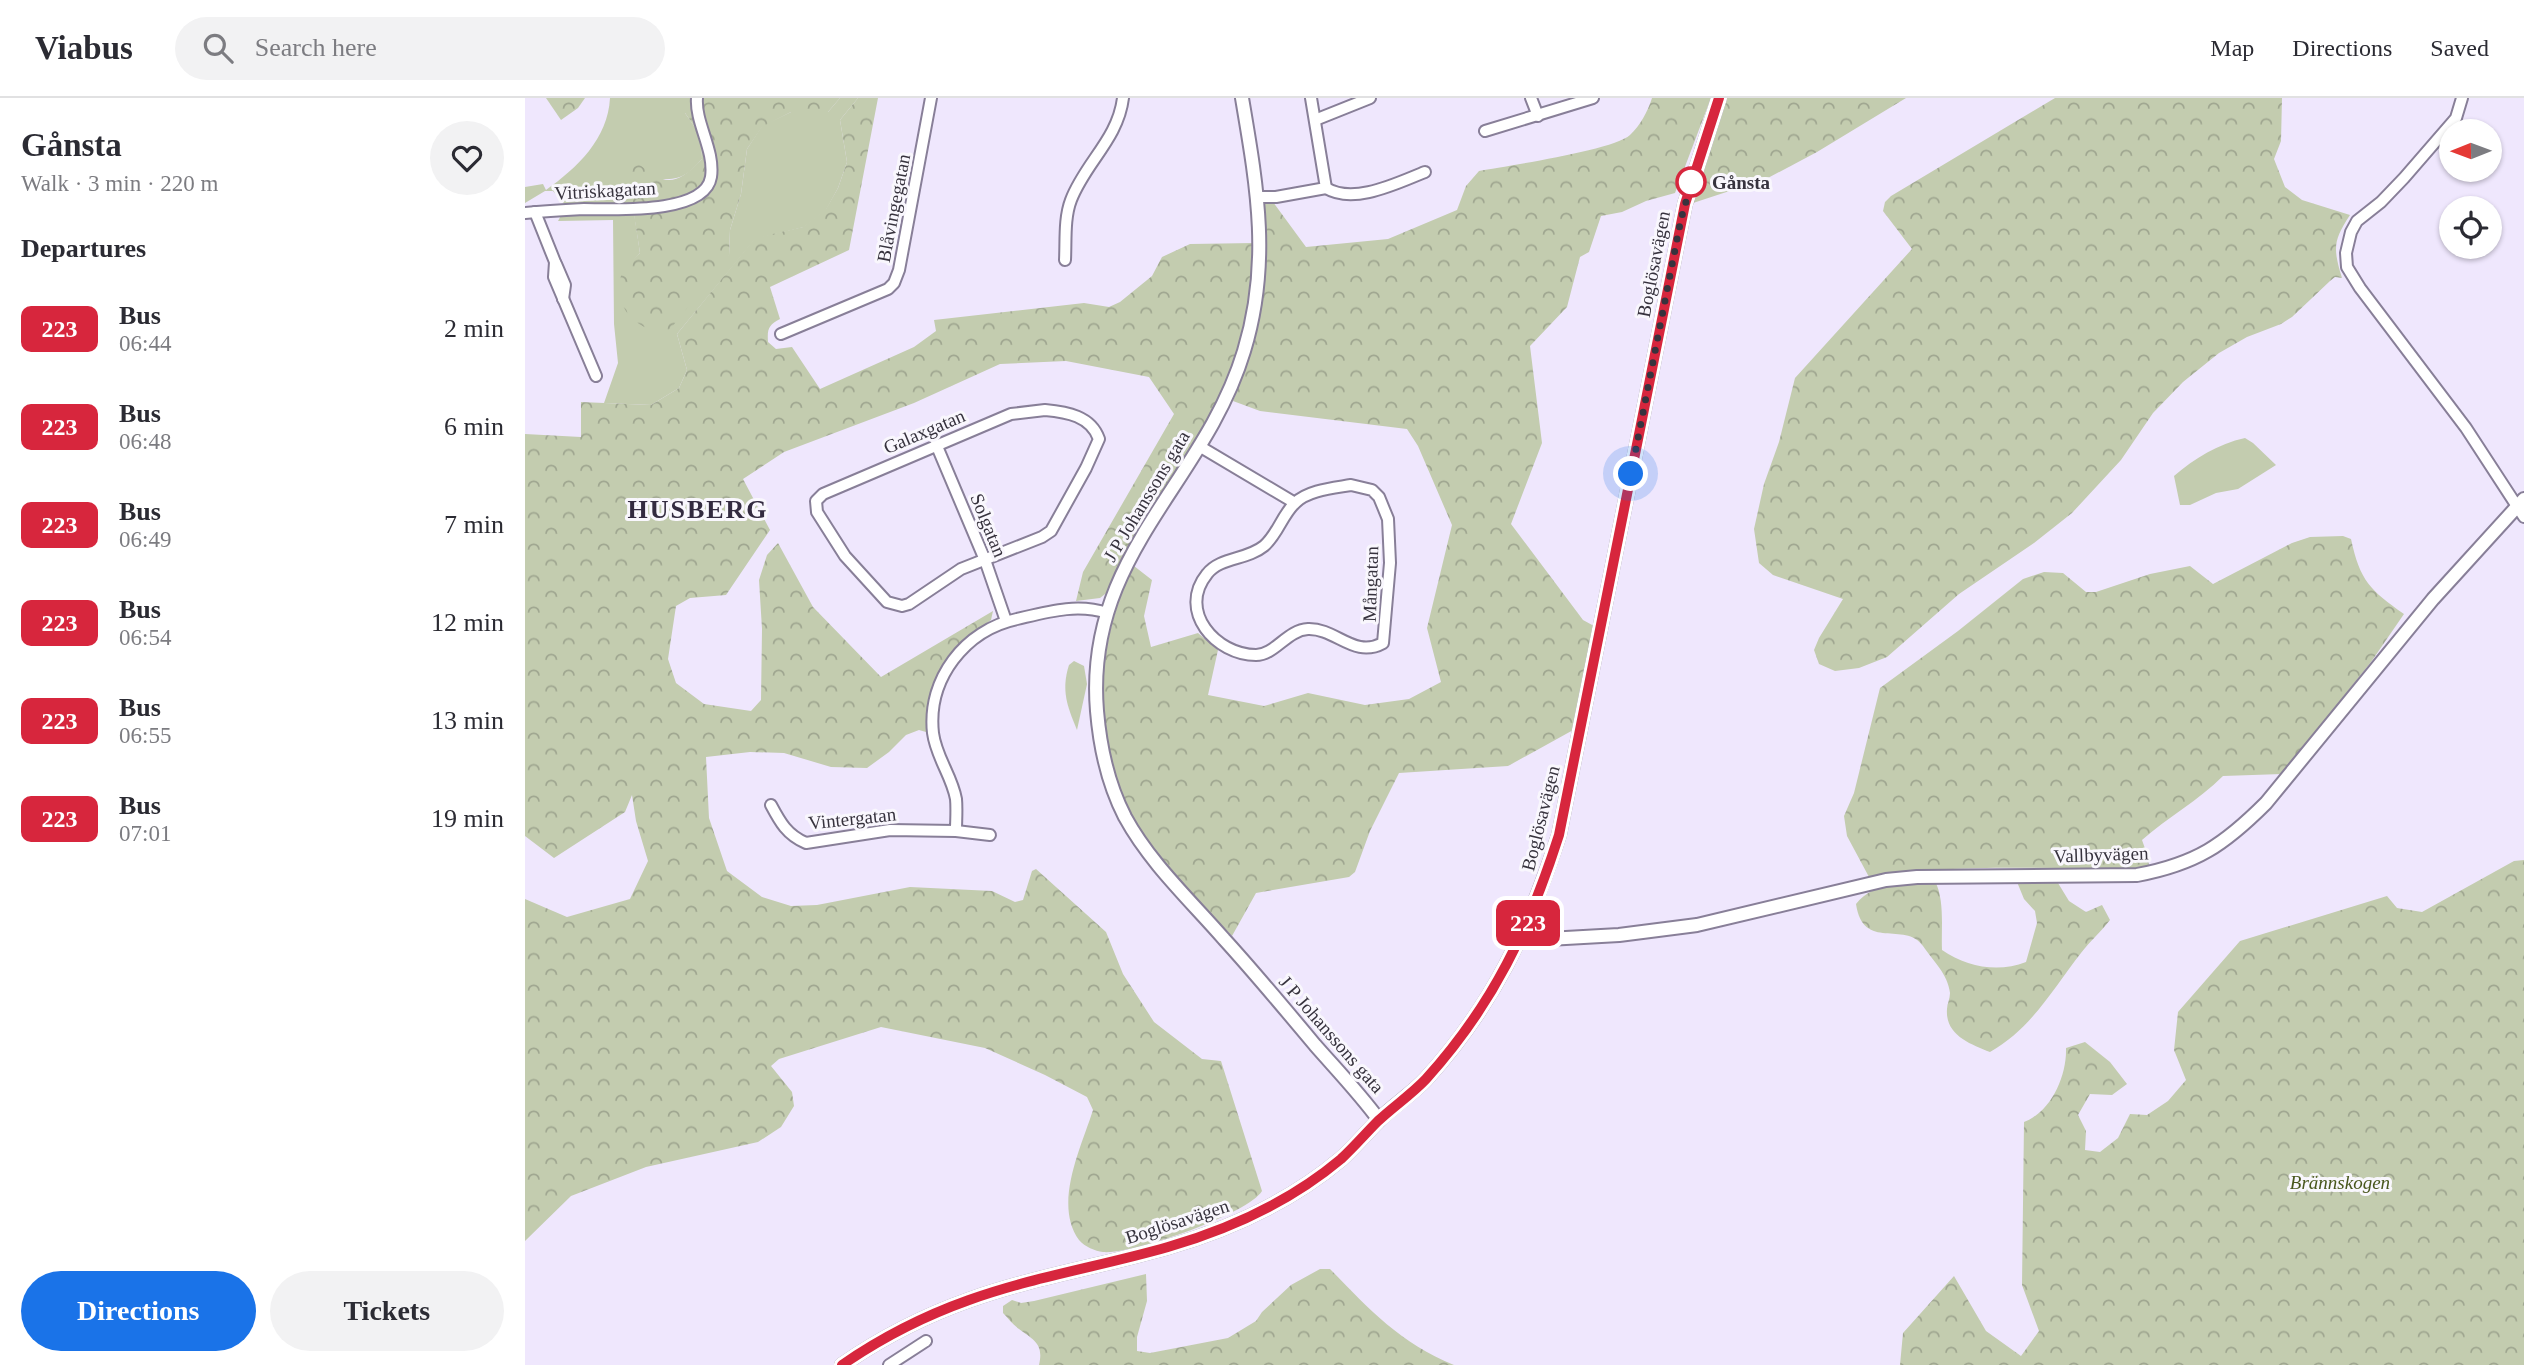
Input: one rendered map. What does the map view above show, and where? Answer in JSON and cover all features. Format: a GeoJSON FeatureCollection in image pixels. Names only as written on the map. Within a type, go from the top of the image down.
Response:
{"type":"FeatureCollection","features":[{"type":"Feature","properties":{"kind":"street","name":"Vitriskagatan"},"geometry":{"type":"LineString","coordinates":[[596,376],[554,277],[555,261],[530,212],[615,208],[641,210],[701,193],[709,183],[711,163],[697,111],[697,98]]}},
{"type":"Feature","properties":{"kind":"street","name":"Blåvingegatan"},"geometry":{"type":"LineString","coordinates":[[781,334],[888,289],[894,283],[899,270],[931,98]]}},
{"type":"Feature","properties":{"kind":"street"},"geometry":{"type":"LineString","coordinates":[[1065,260],[1071,199],[1083,176],[1110,138],[1123,98]]}},
{"type":"Feature","properties":{"kind":"street","name":"J P Johanssons gata"},"geometry":{"type":"LineString","coordinates":[[1242,98],[1257,197],[1261,248],[1256,304],[1229,391],[1199,446],[1127,560],[1107,613],[1096,675],[1099,735],[1112,783],[1125,816],[1156,862],[1226,940],[1379,1121]]}},
{"type":"Feature","properties":{"kind":"street"},"geometry":{"type":"LineString","coordinates":[[1311,98],[1326,187]]}},
{"type":"Feature","properties":{"kind":"street"},"geometry":{"type":"LineString","coordinates":[[1315,120],[1370,98]]}},
{"type":"Feature","properties":{"kind":"street"},"geometry":{"type":"LineString","coordinates":[[1531,98],[1538,116]]}},
{"type":"Feature","properties":{"kind":"street"},"geometry":{"type":"LineString","coordinates":[[1485,131],[1593,98]]}},
{"type":"Feature","properties":{"kind":"street","name":"Boglösavägen"},"geometry":{"type":"LineString","coordinates":[[842,1365],[890,1335],[969,1300],[1167,1247],[1227,1228],[1258,1214],[1341,1158],[1425,1080],[1473,1021],[1500,979],[1525,931],[1559,835],[1683,211],[1719,98]]}},
{"type":"Feature","properties":{"kind":"street"},"geometry":{"type":"LineString","coordinates":[[2462,98],[2456,118],[2381,202],[2357,221],[2348,240],[2347,267],[2522,507]]}},
{"type":"Feature","properties":{"kind":"street"},"geometry":{"type":"LineString","coordinates":[[1257,197],[1276,197],[1326,187],[1335,193],[1363,192],[1391,186],[1425,172]]}},
{"type":"Feature","properties":{"kind":"street","name":"Galaxgatan"},"geometry":{"type":"LineString","coordinates":[[1035,410],[1068,413],[1090,423],[1099,439],[1097,447],[1051,531],[985,560],[961,569],[909,604],[894,605],[887,602],[845,556],[817,512],[816,500],[823,494],[936,444],[1011,414],[1035,410]]}},
{"type":"Feature","properties":{"kind":"street","name":"Solgatan"},"geometry":{"type":"LineString","coordinates":[[936,444],[985,560],[1006,621]]}},
{"type":"Feature","properties":{"kind":"street"},"geometry":{"type":"LineString","coordinates":[[1199,446],[1295,503]]}},
{"type":"Feature","properties":{"kind":"street","name":"Mångatan"},"geometry":{"type":"LineString","coordinates":[[1351,485],[1372,490],[1379,497],[1388,519],[1390,562],[1383,643],[1376,647],[1358,648],[1321,631],[1310,629],[1299,631],[1265,653],[1255,655],[1224,646],[1203,629],[1197,600],[1201,583],[1208,572],[1263,547],[1295,503],[1316,493],[1351,485]]}},
{"type":"Feature","properties":{"kind":"street","name":"Vallbyvägen"},"geometry":{"type":"LineString","coordinates":[[1525,931],[1548,939],[1697,925],[1886,880],[1928,876],[2137,875],[2191,861],[2237,832],[2266,803],[2433,598],[2522,507]]}},
{"type":"Feature","properties":{"kind":"street"},"geometry":{"type":"LineString","coordinates":[[956,831],[956,798],[937,753],[933,732],[933,704],[940,683],[955,656],[979,634],[1006,621],[1078,607],[1107,613]]}},
{"type":"Feature","properties":{"kind":"street","name":"Vintergatan"},"geometry":{"type":"LineString","coordinates":[[771,805],[793,838],[806,843],[890,830],[956,831],[990,835]]}},
{"type":"Feature","properties":{"kind":"street"},"geometry":{"type":"LineString","coordinates":[[888,1365],[926,1341]]}},
{"type":"Feature","properties":{"kind":"green space"},"geometry":{"type":"Polygon","coordinates":[[[546,98],[585,98],[578,108],[561,120],[546,98]]]}},
{"type":"Feature","properties":{"kind":"green space"},"geometry":{"type":"Polygon","coordinates":[[[610,98],[685,98],[685,113],[701,136],[702,159],[687,174],[671,179],[656,179],[633,206],[640,253],[624,270],[729,255],[730,230],[741,194],[747,149],[762,126],[791,112],[828,112],[840,98],[858,98],[840,120],[847,162],[838,188],[826,210],[804,227],[755,239],[677,334],[687,370],[679,388],[651,405],[604,403],[618,363],[614,324],[613,220],[558,221],[566,206],[553,191],[545,191],[525,203],[525,187],[543,184],[546,190],[569,172],[589,151],[604,127],[610,98]]]}},
{"type":"Feature","properties":{"kind":"green space"},"geometry":{"type":"Polygon","coordinates":[[[685,98],[840,98],[828,112],[791,112],[762,127],[747,149],[741,194],[730,230],[729,255],[665,333],[643,327],[634,320],[621,302],[620,281],[624,269],[640,253],[626,164],[633,159],[652,174],[667,180],[683,176],[702,159],[701,136],[685,113],[685,98]]]}},
{"type":"Feature","properties":{"kind":"green space"},"geometry":{"type":"Polygon","coordinates":[[[858,98],[878,98],[849,250],[770,287],[780,319],[769,328],[768,342],[776,349],[792,347],[820,389],[914,347],[936,331],[934,320],[1084,303],[1109,307],[1120,302],[1152,276],[1162,257],[1190,244],[1254,243],[1253,279],[1240,349],[1222,392],[1195,442],[1123,557],[1109,591],[1100,598],[1076,601],[1083,572],[1174,414],[1149,377],[1066,361],[1000,364],[914,403],[784,452],[743,479],[770,530],[726,595],[690,598],[676,606],[668,659],[676,683],[704,704],[751,711],[761,700],[762,629],[759,580],[767,555],[778,543],[813,607],[881,677],[993,611],[991,620],[962,644],[942,667],[931,694],[926,732],[919,730],[906,735],[867,768],[831,767],[784,753],[750,752],[706,757],[709,818],[727,871],[762,897],[791,906],[817,905],[910,887],[992,891],[1015,902],[1023,900],[1032,871],[1036,869],[1106,932],[1123,974],[1154,1022],[1202,1059],[1221,1061],[1262,1191],[1235,1211],[1162,1240],[1117,1251],[1103,1252],[1090,1248],[1079,1240],[1072,1226],[1069,1210],[1069,1193],[1076,1158],[1093,1110],[1087,1097],[985,1048],[881,1027],[779,1059],[771,1066],[792,1092],[794,1106],[781,1127],[758,1142],[646,1167],[571,1196],[525,1241],[525,899],[567,917],[630,899],[648,861],[636,821],[632,795],[625,812],[554,858],[525,836],[525,434],[581,437],[581,402],[651,405],[679,388],[687,370],[677,334],[755,238],[803,227],[826,209],[838,188],[847,162],[840,120],[858,98]]]}},
{"type":"Feature","properties":{"kind":"green space"},"geometry":{"type":"Polygon","coordinates":[[[1652,98],[1711,98],[1675,193],[1646,201],[1622,212],[1601,216],[1589,252],[1580,257],[1567,307],[1530,346],[1542,443],[1511,524],[1583,620],[1594,626],[1575,729],[1508,766],[1399,773],[1370,831],[1355,872],[1349,877],[1256,893],[1232,936],[1176,878],[1151,847],[1130,813],[1109,752],[1104,721],[1106,657],[1121,595],[1134,566],[1152,580],[1144,616],[1151,647],[1198,633],[1218,650],[1208,695],[1264,706],[1308,693],[1365,705],[1409,699],[1441,682],[1427,628],[1452,525],[1418,446],[1407,429],[1260,411],[1233,401],[1251,351],[1261,304],[1265,257],[1264,204],[1273,202],[1306,247],[1388,239],[1457,210],[1466,186],[1479,171],[1559,157],[1620,141],[1637,127],[1652,98]]]}},
{"type":"Feature","properties":{"kind":"green space"},"geometry":{"type":"Polygon","coordinates":[[[1726,98],[1906,98],[1817,152],[1766,179],[1690,204],[1698,178],[1707,161],[1726,98]]]}},
{"type":"Feature","properties":{"kind":"green space"},"geometry":{"type":"Polygon","coordinates":[[[2055,98],[2282,98],[2281,141],[2274,159],[2285,187],[2302,200],[2350,215],[2336,245],[2342,278],[2335,277],[2292,317],[2219,353],[2183,382],[2153,413],[2121,460],[2072,513],[2034,543],[1959,594],[1887,657],[1859,668],[1835,671],[1819,664],[1814,650],[1843,599],[1773,575],[1759,563],[1754,529],[1764,484],[1779,442],[1795,378],[1912,249],[1883,211],[1885,202],[2055,98]]]}},
{"type":"Feature","properties":{"kind":"green space"},"geometry":{"type":"Polygon","coordinates":[[[2245,438],[2276,465],[2238,489],[2216,493],[2190,505],[2180,505],[2174,476],[2207,452],[2245,438]]]}},
{"type":"Feature","properties":{"kind":"green space"},"geometry":{"type":"Polygon","coordinates":[[[2343,536],[2351,539],[2358,565],[2368,583],[2404,614],[2371,662],[2282,774],[2223,776],[2142,840],[2149,867],[1969,868],[1869,877],[1847,836],[1844,816],[1854,793],[1880,688],[2023,579],[2044,572],[2063,573],[2086,592],[2096,592],[2150,574],[2190,566],[2213,584],[2292,543],[2310,537],[2343,536]]]}},
{"type":"Feature","properties":{"kind":"green space"},"geometry":{"type":"Polygon","coordinates":[[[1074,661],[1084,666],[1087,684],[1077,730],[1065,690],[1069,665],[1074,661]]]}},
{"type":"Feature","properties":{"kind":"green space","name":"Brännskogen"},"geometry":{"type":"Polygon","coordinates":[[[2524,860],[2524,1365],[1900,1365],[1903,1333],[1954,1276],[1986,1331],[2021,1356],[2039,1331],[2022,1285],[2024,1122],[2042,1110],[2055,1092],[2064,1070],[2066,1048],[2085,1042],[2110,1062],[2127,1084],[2112,1095],[2090,1094],[2078,1115],[2086,1131],[2085,1150],[2100,1152],[2118,1138],[2130,1114],[2147,1115],[2168,1101],[2186,1080],[2174,1050],[2178,1012],[2240,941],[2387,896],[2397,908],[2422,912],[2514,861],[2524,860]]]}},
{"type":"Feature","properties":{"kind":"green space"},"geometry":{"type":"Polygon","coordinates":[[[1935,881],[1941,906],[1942,950],[1972,964],[1994,968],[2026,962],[2037,923],[2035,911],[2024,899],[2017,882],[2058,883],[2069,901],[2086,912],[2102,905],[2110,920],[2029,1020],[2005,1043],[1990,1052],[1960,1037],[1950,1026],[1947,1018],[1949,986],[1923,946],[1906,935],[1876,932],[1860,919],[1856,904],[1872,891],[1892,884],[1935,881]]]}},
{"type":"Feature","properties":{"kind":"green space"},"geometry":{"type":"Polygon","coordinates":[[[1320,1269],[1330,1269],[1401,1336],[1454,1365],[1039,1365],[1040,1352],[1037,1343],[1003,1313],[1003,1306],[1012,1300],[1021,1303],[1034,1301],[1146,1274],[1147,1301],[1137,1337],[1137,1351],[1150,1353],[1228,1338],[1256,1321],[1291,1285],[1320,1269]]]}},
{"type":"Feature","properties":{"kind":"bus line","name":"223"},"geometry":{"type":"LineString","coordinates":[[842,1365],[890,1335],[969,1300],[1167,1247],[1227,1228],[1258,1214],[1341,1158],[1425,1080],[1473,1021],[1500,979],[1525,931],[1559,835],[1685,204],[1719,98]]}},
{"type":"Feature","properties":{"kind":"place","name":"Gånsta"},"geometry":{"type":"Point","coordinates":[1691,182]}},
{"type":"Feature","properties":{"kind":"district","name":"HUSBERG"},"geometry":{"type":"Point","coordinates":[698,509]}},
{"type":"Feature","properties":{"kind":"route"},"geometry":{"type":"LineString","coordinates":[[1631,474],[1681,219],[1693,178],[1691,182]]}}]}
